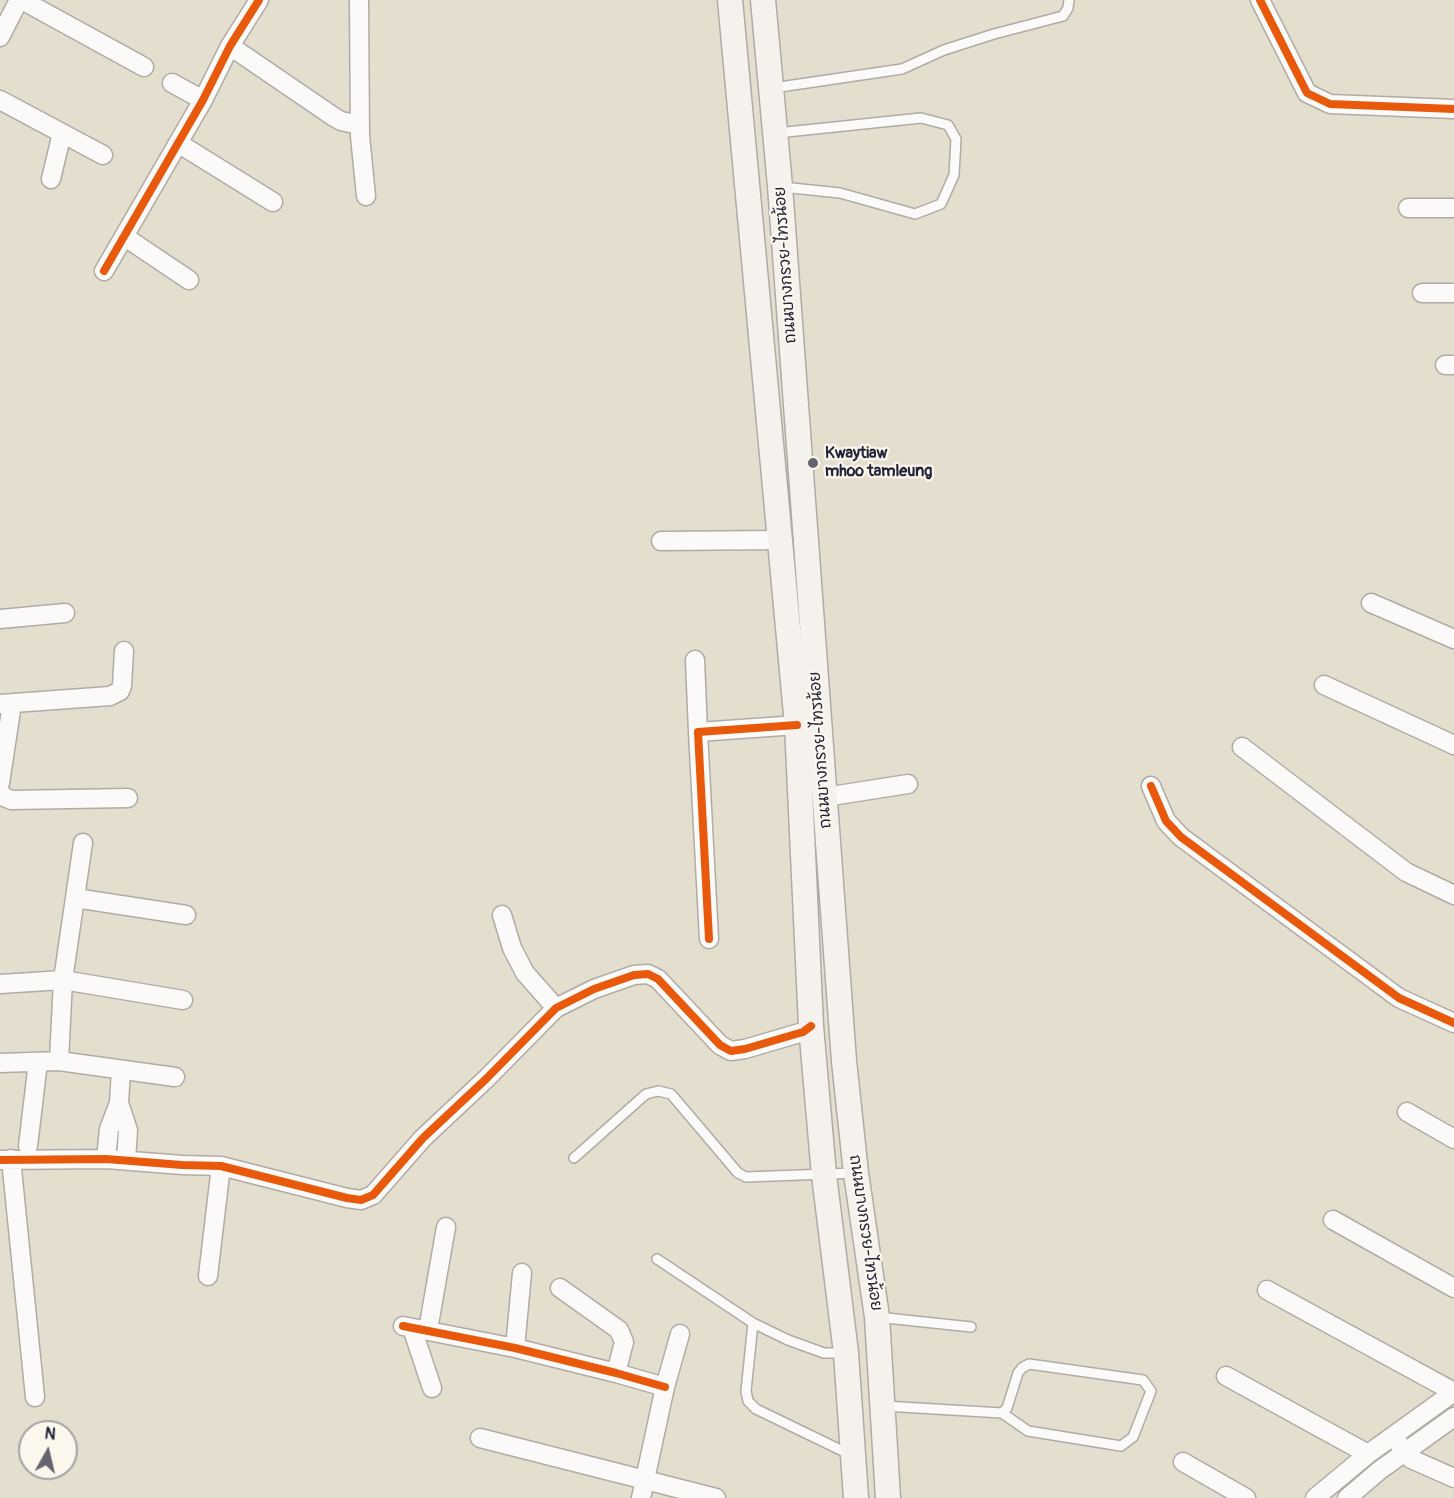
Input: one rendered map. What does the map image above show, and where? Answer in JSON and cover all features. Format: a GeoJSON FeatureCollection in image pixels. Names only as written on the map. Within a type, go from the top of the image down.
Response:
{"type":"FeatureCollection","features":[{"type":"Feature","properties":{"kind":"main road","name":"ถนนบางกรวย-ไทรน้อย"},"geometry":{"type":"LineString","coordinates":[[730,0],[796,725],[811,1026],[824,1175],[846,1353],[856,1498]]}},
{"type":"Feature","properties":{"kind":"main road","name":"ถนนบางกรวย-ไทรน้อย"},"geometry":{"type":"LineString","coordinates":[[763,0],[780,186],[844,1062],[856,1173],[877,1317],[888,1498]]}},
{"type":"Feature","properties":{"kind":"street"},"geometry":{"type":"LineString","coordinates":[[0,37],[20,0],[144,67]]}},
{"type":"Feature","properties":{"kind":"street"},"geometry":{"type":"LineString","coordinates":[[104,271],[203,100],[230,46],[259,0]]}},
{"type":"Feature","properties":{"kind":"street"},"geometry":{"type":"LineString","coordinates":[[359,0],[359,124],[366,196]]}},
{"type":"Feature","properties":{"kind":"street"},"geometry":{"type":"LineString","coordinates":[[1260,0],[1307,93],[1330,104],[1454,109]]}},
{"type":"Feature","properties":{"kind":"street"},"geometry":{"type":"LineString","coordinates":[[230,46],[334,117],[341,121],[359,124]]}},
{"type":"Feature","properties":{"kind":"street"},"geometry":{"type":"LineString","coordinates":[[172,83],[203,100]]}},
{"type":"Feature","properties":{"kind":"street"},"geometry":{"type":"LineString","coordinates":[[0,100],[103,155]]}},
{"type":"Feature","properties":{"kind":"street"},"geometry":{"type":"LineString","coordinates":[[51,179],[62,133]]}},
{"type":"Feature","properties":{"kind":"street"},"geometry":{"type":"LineString","coordinates":[[178,143],[273,202]]}},
{"type":"Feature","properties":{"kind":"street"},"geometry":{"type":"LineString","coordinates":[[1408,208],[1454,208]]}},
{"type":"Feature","properties":{"kind":"street"},"geometry":{"type":"LineString","coordinates":[[124,237],[189,280]]}},
{"type":"Feature","properties":{"kind":"street"},"geometry":{"type":"LineString","coordinates":[[1422,293],[1454,293]]}},
{"type":"Feature","properties":{"kind":"street"},"geometry":{"type":"LineString","coordinates":[[661,541],[779,540]]}},
{"type":"Feature","properties":{"kind":"street"},"geometry":{"type":"LineString","coordinates":[[1371,603],[1454,639]]}},
{"type":"Feature","properties":{"kind":"street"},"geometry":{"type":"LineString","coordinates":[[0,619],[65,614]]}},
{"type":"Feature","properties":{"kind":"street"},"geometry":{"type":"LineString","coordinates":[[0,783],[6,704],[110,696],[120,692],[124,651]]}},
{"type":"Feature","properties":{"kind":"street"},"geometry":{"type":"LineString","coordinates":[[695,660],[709,939]]}},
{"type":"Feature","properties":{"kind":"street"},"geometry":{"type":"LineString","coordinates":[[1324,685],[1454,745]]}},
{"type":"Feature","properties":{"kind":"street"},"geometry":{"type":"LineString","coordinates":[[698,732],[796,725]]}},
{"type":"Feature","properties":{"kind":"street"},"geometry":{"type":"LineString","coordinates":[[1242,747],[1406,872],[1454,895]]}},
{"type":"Feature","properties":{"kind":"street"},"geometry":{"type":"LineString","coordinates":[[825,797],[908,784]]}},
{"type":"Feature","properties":{"kind":"street"},"geometry":{"type":"LineString","coordinates":[[1151,786],[1166,821],[1180,837],[1399,998],[1454,1023]]}},
{"type":"Feature","properties":{"kind":"street"},"geometry":{"type":"LineString","coordinates":[[0,791],[2,796],[11,800],[128,798]]}},
{"type":"Feature","properties":{"kind":"street"},"geometry":{"type":"LineString","coordinates":[[59,1061],[63,980],[83,843]]}},
{"type":"Feature","properties":{"kind":"street"},"geometry":{"type":"LineString","coordinates":[[75,898],[186,915]]}},
{"type":"Feature","properties":{"kind":"street"},"geometry":{"type":"LineString","coordinates":[[502,915],[512,948],[525,973],[556,1008]]}},
{"type":"Feature","properties":{"kind":"street"},"geometry":{"type":"LineString","coordinates":[[35,1397],[6,1160],[106,1159],[221,1166],[361,1200],[373,1195],[423,1138],[486,1079],[556,1008],[594,989],[634,975],[648,974],[658,979],[720,1045],[731,1051],[803,1032],[811,1026]]}},
{"type":"Feature","properties":{"kind":"street"},"geometry":{"type":"LineString","coordinates":[[0,984],[63,980],[183,1000]]}},
{"type":"Feature","properties":{"kind":"street"},"geometry":{"type":"LineString","coordinates":[[0,1063],[59,1061],[175,1077]]}},
{"type":"Feature","properties":{"kind":"street"},"geometry":{"type":"LineString","coordinates":[[28,1146],[38,1062]]}},
{"type":"Feature","properties":{"kind":"street"},"geometry":{"type":"LineString","coordinates":[[106,1159],[109,1129],[119,1103],[121,1070]]}},
{"type":"Feature","properties":{"kind":"street"},"geometry":{"type":"LineString","coordinates":[[119,1103],[128,1130],[126,1160]]}},
{"type":"Feature","properties":{"kind":"street"},"geometry":{"type":"LineString","coordinates":[[1407,1113],[1454,1139]]}},
{"type":"Feature","properties":{"kind":"street"},"geometry":{"type":"LineString","coordinates":[[208,1276],[221,1166]]}},
{"type":"Feature","properties":{"kind":"street"},"geometry":{"type":"LineString","coordinates":[[1333,1220],[1454,1288]]}},
{"type":"Feature","properties":{"kind":"street"},"geometry":{"type":"LineString","coordinates":[[432,1388],[414,1328],[446,1227]]}},
{"type":"Feature","properties":{"kind":"street"},"geometry":{"type":"LineString","coordinates":[[515,1348],[522,1273]]}},
{"type":"Feature","properties":{"kind":"street"},"geometry":{"type":"LineString","coordinates":[[560,1288],[619,1330],[624,1342],[616,1373]]}},
{"type":"Feature","properties":{"kind":"street"},"geometry":{"type":"LineString","coordinates":[[1267,1290],[1454,1392],[1368,1454],[1315,1498]]}},
{"type":"Feature","properties":{"kind":"street"},"geometry":{"type":"LineString","coordinates":[[414,1328],[515,1348],[665,1387]]}},
{"type":"Feature","properties":{"kind":"street"},"geometry":{"type":"LineString","coordinates":[[641,1498],[665,1387],[680,1334]]}},
{"type":"Feature","properties":{"kind":"street"},"geometry":{"type":"LineString","coordinates":[[1226,1376],[1368,1454]]}},
{"type":"Feature","properties":{"kind":"street"},"geometry":{"type":"LineString","coordinates":[[1347,1498],[1454,1417]]}},
{"type":"Feature","properties":{"kind":"street"},"geometry":{"type":"LineString","coordinates":[[1392,1436],[1411,1459],[1454,1478]]}},
{"type":"Feature","properties":{"kind":"street"},"geometry":{"type":"LineString","coordinates":[[480,1438],[716,1498]]}},
{"type":"Feature","properties":{"kind":"street"},"geometry":{"type":"LineString","coordinates":[[1183,1462],[1246,1498]]}},
{"type":"Feature","properties":{"kind":"lane"},"geometry":{"type":"LineString","coordinates":[[771,89],[902,69],[944,50],[1063,16],[1068,8],[1069,0]]}},
{"type":"Feature","properties":{"kind":"lane"},"geometry":{"type":"LineString","coordinates":[[775,133],[921,118],[948,125],[956,139],[954,175],[941,204],[915,214],[840,193],[780,186]]}},
{"type":"Feature","properties":{"kind":"lane"},"geometry":{"type":"LineString","coordinates":[[574,1158],[646,1094],[658,1091],[671,1094],[738,1173],[746,1177],[856,1173]]}},
{"type":"Feature","properties":{"kind":"lane"},"geometry":{"type":"LineString","coordinates":[[657,1259],[753,1323],[788,1340],[824,1353],[846,1353]]}},
{"type":"Feature","properties":{"kind":"lane"},"geometry":{"type":"LineString","coordinates":[[877,1317],[971,1327]]}},
{"type":"Feature","properties":{"kind":"lane"},"geometry":{"type":"LineString","coordinates":[[753,1323],[748,1401],[756,1409],[853,1456]]}},
{"type":"Feature","properties":{"kind":"lane"},"geometry":{"type":"LineString","coordinates":[[882,1406],[1002,1413],[1028,1431],[1121,1446],[1134,1437],[1150,1391],[1143,1380],[1029,1364],[1018,1373],[1007,1408],[1002,1413]]}},
{"type":"Feature","properties":{"kind":"cycle path"},"geometry":{"type":"LineString","coordinates":[[104,271],[203,100],[230,46],[259,0]]}},
{"type":"Feature","properties":{"kind":"cycle path"},"geometry":{"type":"LineString","coordinates":[[1260,0],[1307,93],[1330,104],[1454,109]]}},
{"type":"Feature","properties":{"kind":"cycle path"},"geometry":{"type":"LineString","coordinates":[[709,939],[698,732],[797,725]]}},
{"type":"Feature","properties":{"kind":"cycle path"},"geometry":{"type":"LineString","coordinates":[[1151,786],[1166,821],[1181,837],[1399,998],[1454,1023]]}},
{"type":"Feature","properties":{"kind":"cycle path"},"geometry":{"type":"LineString","coordinates":[[0,1160],[106,1159],[221,1166],[361,1200],[373,1195],[423,1138],[486,1079],[556,1008],[594,989],[634,975],[648,974],[658,979],[720,1045],[731,1051],[803,1032],[811,1026]]}},
{"type":"Feature","properties":{"kind":"cycle path"},"geometry":{"type":"LineString","coordinates":[[403,1326],[515,1348],[665,1387]]}},
{"type":"Feature","properties":{"kind":"place","name":"Kwaytiaw mhoo tamleung"},"geometry":{"type":"Point","coordinates":[813,463]}}]}
